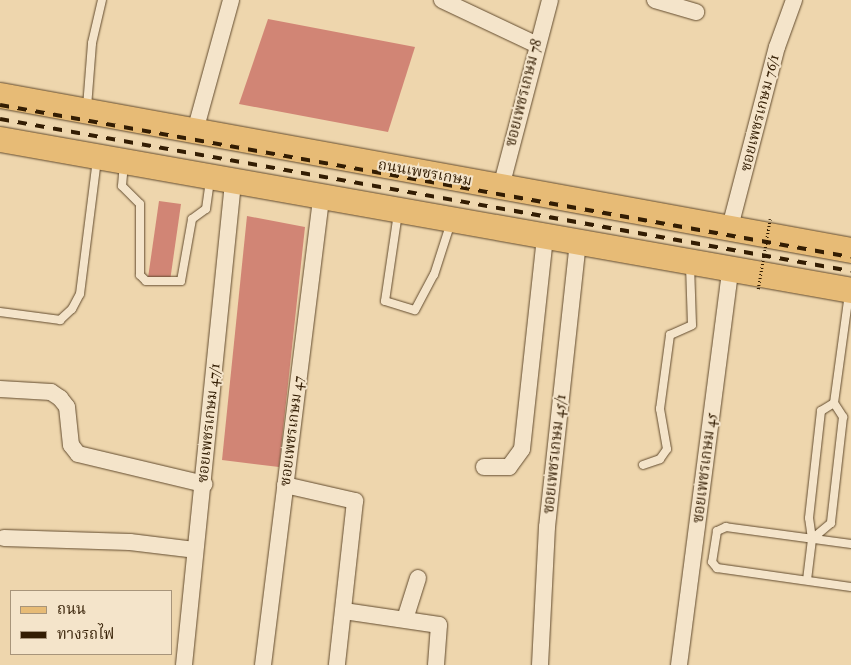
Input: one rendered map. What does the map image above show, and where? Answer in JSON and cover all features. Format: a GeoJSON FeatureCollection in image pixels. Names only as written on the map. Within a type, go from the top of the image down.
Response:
{"type":"FeatureCollection","features":[{"type":"Feature","properties":{"kind":"main road","name":"ถนนเพชรเกษม"},"geometry":{"type":"LineString","coordinates":[[0,95],[851,250]]}},
{"type":"Feature","properties":{"kind":"main road"},"geometry":{"type":"LineString","coordinates":[[0,139],[690,264],[850,290]]}},
{"type":"Feature","properties":{"kind":"street"},"geometry":{"type":"LineString","coordinates":[[195,131],[231,0]]}},
{"type":"Feature","properties":{"kind":"street"},"geometry":{"type":"LineString","coordinates":[[442,0],[535,44]]}},
{"type":"Feature","properties":{"kind":"street","name":"ซอยเพชรเกษม 78"},"geometry":{"type":"LineString","coordinates":[[501,187],[535,44],[550,0]]}},
{"type":"Feature","properties":{"kind":"street"},"geometry":{"type":"LineString","coordinates":[[655,0],[696,12]]}},
{"type":"Feature","properties":{"kind":"street","name":"ซอยเพชรเกษม 76/1"},"geometry":{"type":"LineString","coordinates":[[730,228],[777,47],[794,0]]}},
{"type":"Feature","properties":{"kind":"street","name":"ซอยเพชรเกษม 47/1"},"geometry":{"type":"LineString","coordinates":[[184,665],[195,550],[204,484],[221,179]]}},
{"type":"Feature","properties":{"kind":"street","name":"ซอยเพชรเกษม 47"},"geometry":{"type":"LineString","coordinates":[[264,665],[321,197]]}},
{"type":"Feature","properties":{"kind":"street"},"geometry":{"type":"LineString","coordinates":[[484,467],[509,468],[522,449],[545,237]]}},
{"type":"Feature","properties":{"kind":"street","name":"ซอยเพชรเกษม 45/1"},"geometry":{"type":"LineString","coordinates":[[540,665],[548,527],[578,243]]}},
{"type":"Feature","properties":{"kind":"street","name":"ซอยเพชรเกษม 45"},"geometry":{"type":"LineString","coordinates":[[679,665],[730,271]]}},
{"type":"Feature","properties":{"kind":"street"},"geometry":{"type":"LineString","coordinates":[[0,389],[51,392],[60,398],[66,407],[71,445],[78,454],[204,484]]}},
{"type":"Feature","properties":{"kind":"street"},"geometry":{"type":"LineString","coordinates":[[285,485],[355,501],[338,665]]}},
{"type":"Feature","properties":{"kind":"street"},"geometry":{"type":"LineString","coordinates":[[4,538],[130,542],[195,550]]}},
{"type":"Feature","properties":{"kind":"street"},"geometry":{"type":"LineString","coordinates":[[405,619],[418,578]]}},
{"type":"Feature","properties":{"kind":"street"},"geometry":{"type":"LineString","coordinates":[[344,611],[439,625],[436,665]]}},
{"type":"Feature","properties":{"kind":"lane"},"geometry":{"type":"LineString","coordinates":[[86,111],[92,86],[92,42],[102,0]]}},
{"type":"Feature","properties":{"kind":"lane"},"geometry":{"type":"LineString","coordinates":[[0,312],[60,320],[72,309],[80,294],[98,157]]}},
{"type":"Feature","properties":{"kind":"lane"},"geometry":{"type":"LineString","coordinates":[[124,162],[122,186],[140,204],[140,275],[146,281],[181,282],[192,219],[206,209],[221,179]]}},
{"type":"Feature","properties":{"kind":"lane"},"geometry":{"type":"LineString","coordinates":[[399,211],[385,301],[415,310],[434,275],[451,220]]}},
{"type":"Feature","properties":{"kind":"lane"},"geometry":{"type":"LineString","coordinates":[[643,465],[660,459],[667,449],[660,409],[670,335],[692,325],[690,264]]}},
{"type":"Feature","properties":{"kind":"lane"},"geometry":{"type":"LineString","coordinates":[[812,539],[831,523],[843,417],[834,403],[850,290]]}},
{"type":"Feature","properties":{"kind":"lane"},"geometry":{"type":"LineString","coordinates":[[807,580],[812,539],[809,518],[821,411],[834,403]]}},
{"type":"Feature","properties":{"kind":"lane"},"geometry":{"type":"LineString","coordinates":[[851,544],[720,528],[712,562],[716,568],[851,587]]}},
{"type":"Feature","properties":{"kind":"path"},"geometry":{"type":"LineString","coordinates":[[758,289],[770,220]]}},
{"type":"Feature","properties":{"kind":"building"},"geometry":{"type":"Polygon","coordinates":[[[268,19],[415,47],[388,132],[239,104],[268,19]]]}},
{"type":"Feature","properties":{"kind":"building"},"geometry":{"type":"Polygon","coordinates":[[[159,201],[181,204],[170,281],[148,278],[159,201]]]}},
{"type":"Feature","properties":{"kind":"building"},"geometry":{"type":"Polygon","coordinates":[[[247,216],[305,227],[279,467],[222,460],[247,216]]]}},
{"type":"Feature","properties":{"kind":"railway"},"geometry":{"type":"LineString","coordinates":[[0,105],[851,257]]}},
{"type":"Feature","properties":{"kind":"railway"},"geometry":{"type":"LineString","coordinates":[[0,119],[851,271]]}}]}
